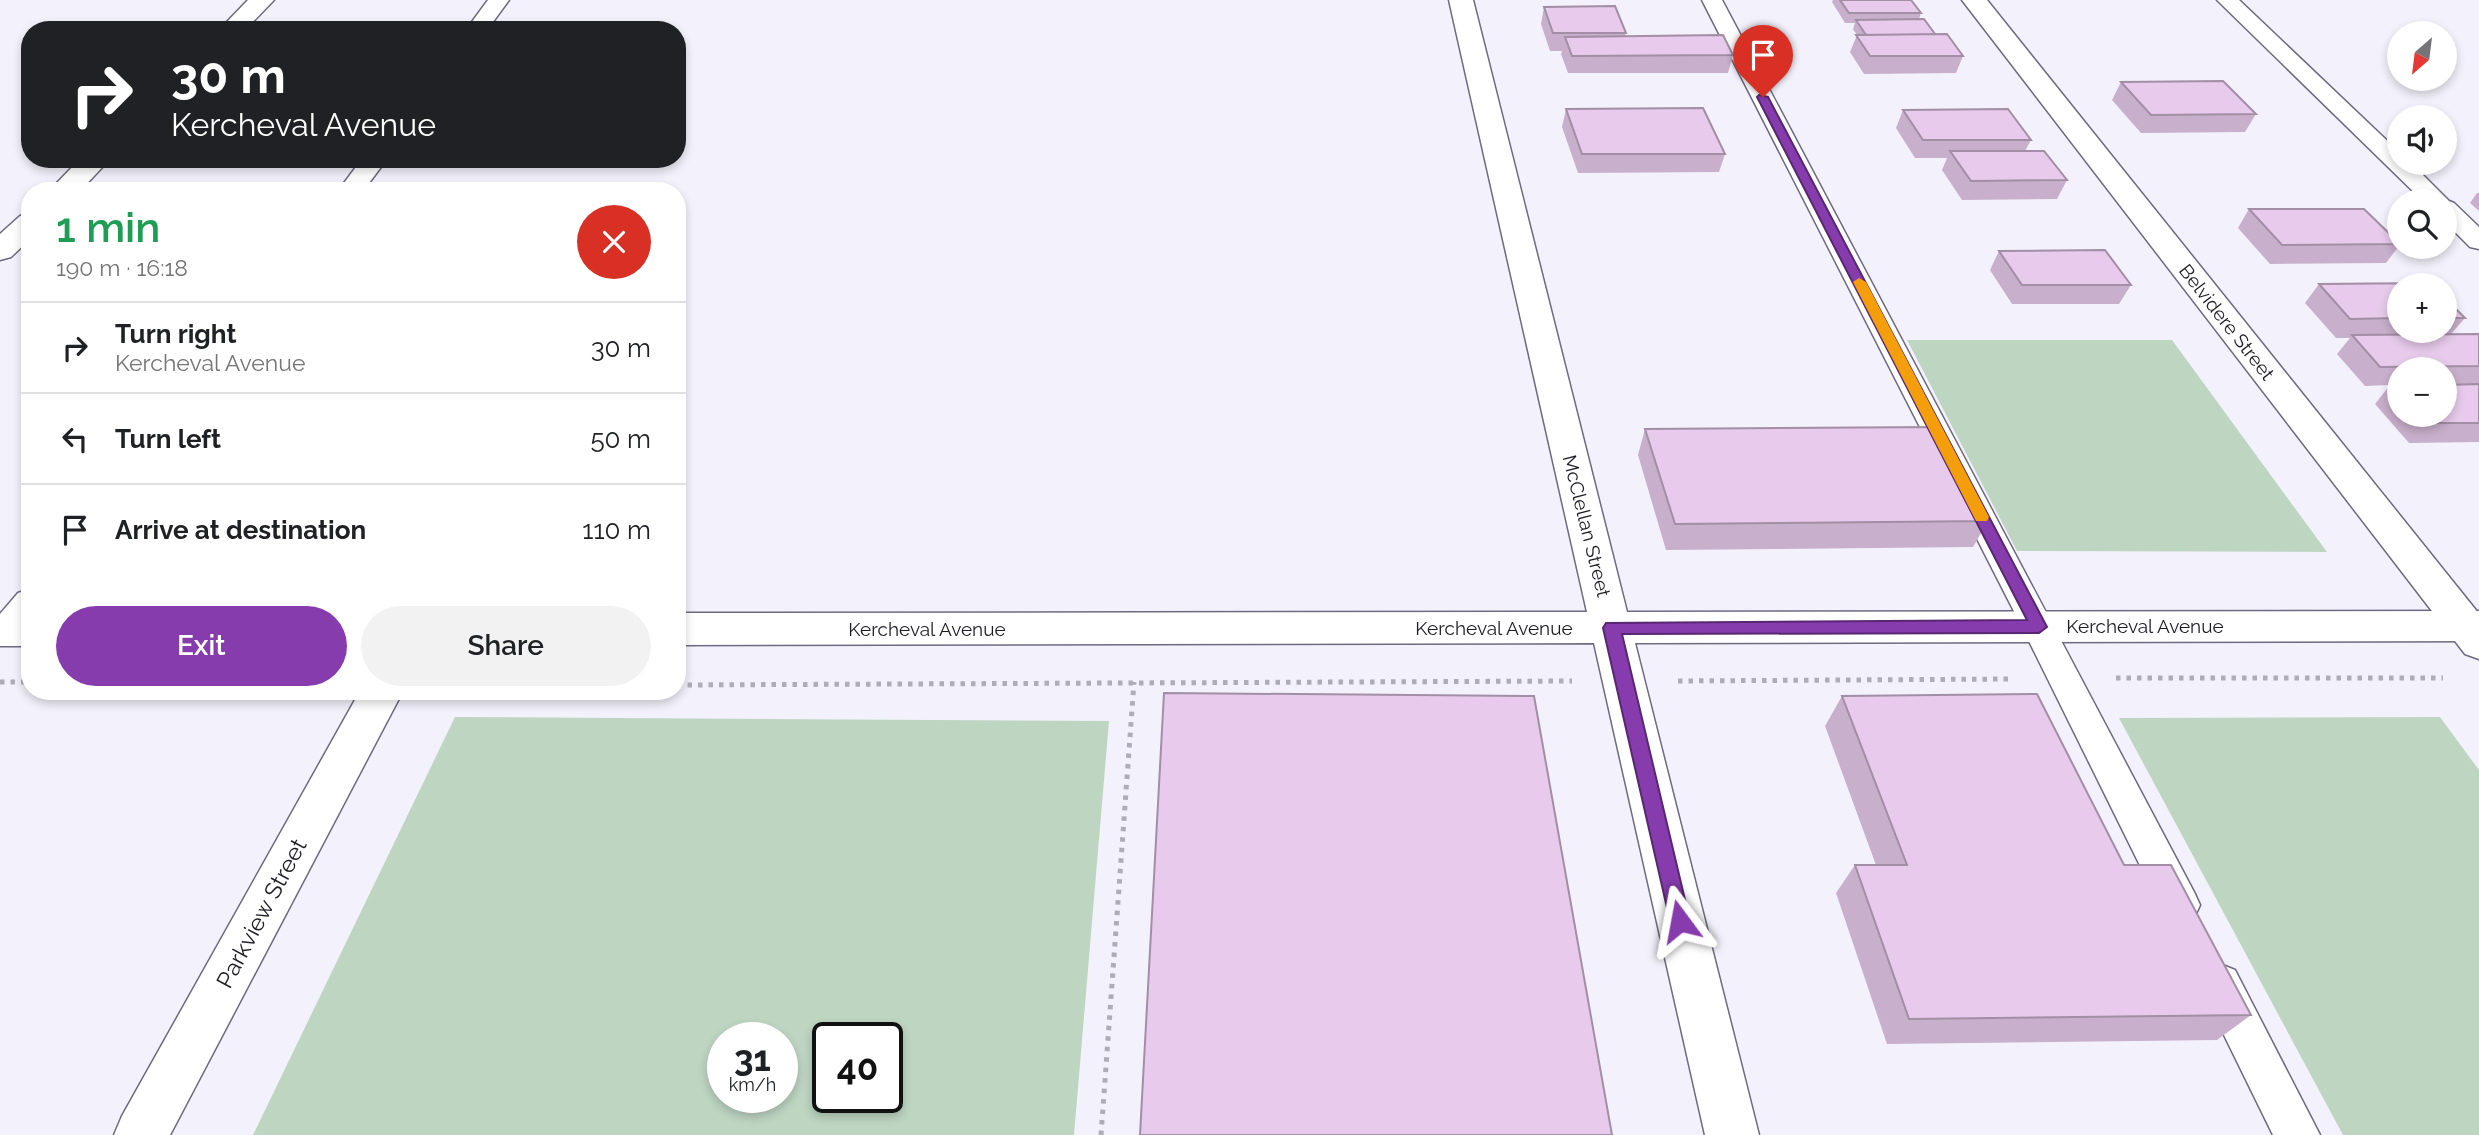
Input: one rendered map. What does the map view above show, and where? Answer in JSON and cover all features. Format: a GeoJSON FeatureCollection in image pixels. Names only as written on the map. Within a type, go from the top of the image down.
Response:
{"type":"FeatureCollection","features":[{"type":"Feature","properties":{"kind":"street"},"geometry":{"type":"LineString","coordinates":[[240,21],[262,0]]}},
{"type":"Feature","properties":{"kind":"street","name":"McClellan Street"},"geometry":{"type":"LineString","coordinates":[[1461,0],[1732,1135]]}},
{"type":"Feature","properties":{"kind":"street","name":"Belvidere Street"},"geometry":{"type":"LineString","coordinates":[[1974,0],[2474,631]]}},
{"type":"Feature","properties":{"kind":"street"},"geometry":{"type":"LineString","coordinates":[[72,182],[87,168]]}},
{"type":"Feature","properties":{"kind":"street"},"geometry":{"type":"LineString","coordinates":[[0,251],[21,231]]}},
{"type":"Feature","properties":{"kind":"street","name":"Kercheval Avenue"},"geometry":{"type":"LineString","coordinates":[[686,629],[2039,627],[2474,631]]}},
{"type":"Feature","properties":{"kind":"street","name":"Parkview Street"},"geometry":{"type":"LineString","coordinates":[[141,1135],[377,700]]}},
{"type":"Feature","properties":{"kind":"lane"},"geometry":{"type":"LineString","coordinates":[[483,21],[499,0]]}},
{"type":"Feature","properties":{"kind":"lane"},"geometry":{"type":"LineString","coordinates":[[1712,0],[2039,627],[2297,1135]]}},
{"type":"Feature","properties":{"kind":"lane"},"geometry":{"type":"LineString","coordinates":[[2227,0],[2424,189]]}},
{"type":"Feature","properties":{"kind":"lane"},"geometry":{"type":"LineString","coordinates":[[357,182],[368,168]]}},
{"type":"Feature","properties":{"kind":"lane"},"geometry":{"type":"LineString","coordinates":[[2457,220],[2479,241]]}},
{"type":"Feature","properties":{"kind":"path"},"geometry":{"type":"LineString","coordinates":[[1101,1135],[1138,629]]}},
{"type":"Feature","properties":{"kind":"path"},"geometry":{"type":"LineString","coordinates":[[0,682],[21,682]]}},
{"type":"Feature","properties":{"kind":"green space"},"geometry":{"type":"Polygon","coordinates":[[[1907,340],[2172,340],[2327,552],[2017,551],[1907,340]]]}},
{"type":"Feature","properties":{"kind":"green space"},"geometry":{"type":"Polygon","coordinates":[[[455,717],[1109,721],[1074,1135],[253,1135],[455,717]]]}},
{"type":"Feature","properties":{"kind":"green space"},"geometry":{"type":"Polygon","coordinates":[[[2440,717],[2479,770],[2479,1135],[2343,1135],[2119,718],[2440,717]]]}},
{"type":"Feature","properties":{"kind":"building"},"geometry":{"type":"Polygon","coordinates":[[[1840,0],[1911,0],[1921,13],[1849,13],[1840,0]]]}},
{"type":"Feature","properties":{"kind":"building"},"geometry":{"type":"Polygon","coordinates":[[[1615,6],[1626,33],[1553,33],[1544,7],[1615,6]]]}},
{"type":"Feature","properties":{"kind":"building"},"geometry":{"type":"Polygon","coordinates":[[[1924,19],[1935,34],[1866,35],[1856,20],[1924,19]]]}},
{"type":"Feature","properties":{"kind":"building"},"geometry":{"type":"Polygon","coordinates":[[[1947,34],[1963,56],[1870,56],[1856,35],[1947,34]]]}},
{"type":"Feature","properties":{"kind":"building"},"geometry":{"type":"Polygon","coordinates":[[[1723,35],[1733,55],[1572,56],[1565,37],[1723,35]]]}},
{"type":"Feature","properties":{"kind":"building"},"geometry":{"type":"Polygon","coordinates":[[[2223,81],[2256,114],[2151,115],[2121,82],[2223,81]]]}},
{"type":"Feature","properties":{"kind":"building"},"geometry":{"type":"Polygon","coordinates":[[[1703,108],[1725,154],[1582,154],[1566,109],[1703,108]]]}},
{"type":"Feature","properties":{"kind":"building"},"geometry":{"type":"Polygon","coordinates":[[[2008,109],[2031,140],[1923,140],[1903,110],[2008,109]]]}},
{"type":"Feature","properties":{"kind":"building"},"geometry":{"type":"Polygon","coordinates":[[[1950,151],[2044,151],[2067,180],[1971,181],[1950,151]]]}},
{"type":"Feature","properties":{"kind":"building"},"geometry":{"type":"Polygon","coordinates":[[[2249,209],[2364,209],[2387,231],[2387,244],[2282,245],[2249,209]]]}},
{"type":"Feature","properties":{"kind":"building"},"geometry":{"type":"Polygon","coordinates":[[[2105,250],[2131,285],[2022,285],[1999,251],[2105,250]]]}},
{"type":"Feature","properties":{"kind":"building"},"geometry":{"type":"Polygon","coordinates":[[[2387,283],[2387,318],[2350,319],[2319,284],[2387,283]]]}},
{"type":"Feature","properties":{"kind":"building"},"geometry":{"type":"Polygon","coordinates":[[[2457,310],[2465,318],[2457,318],[2457,310]]]}},
{"type":"Feature","properties":{"kind":"building"},"geometry":{"type":"Polygon","coordinates":[[[2457,334],[2479,334],[2479,366],[2457,366],[2457,357],[2387,357],[2387,367],[2380,367],[2352,335],[2387,335],[2387,343],[2457,343],[2457,334]]]}},
{"type":"Feature","properties":{"kind":"building"},"geometry":{"type":"Polygon","coordinates":[[[2479,384],[2479,423],[2457,423],[2457,385],[2479,384]]]}},
{"type":"Feature","properties":{"kind":"building"},"geometry":{"type":"Polygon","coordinates":[[[1938,427],[1988,521],[1675,524],[1645,429],[1938,427]]]}},
{"type":"Feature","properties":{"kind":"building"},"geometry":{"type":"Polygon","coordinates":[[[1164,693],[1534,696],[1612,1135],[1140,1135],[1164,693]]]}},
{"type":"Feature","properties":{"kind":"building"},"geometry":{"type":"Polygon","coordinates":[[[2037,694],[2124,865],[2171,865],[2251,1015],[1909,1019],[1855,865],[1907,865],[1842,696],[2037,694]]]}},
{"type":"Feature","properties":{"kind":"slow traffic"},"geometry":{"type":"LineString","coordinates":[[1859,282],[1982,517]]}},
{"type":"Feature","properties":{"kind":"route"},"geometry":{"type":"LineString","coordinates":[[1680,921],[1612,628],[2039,627],[1763,97]]}}]}
